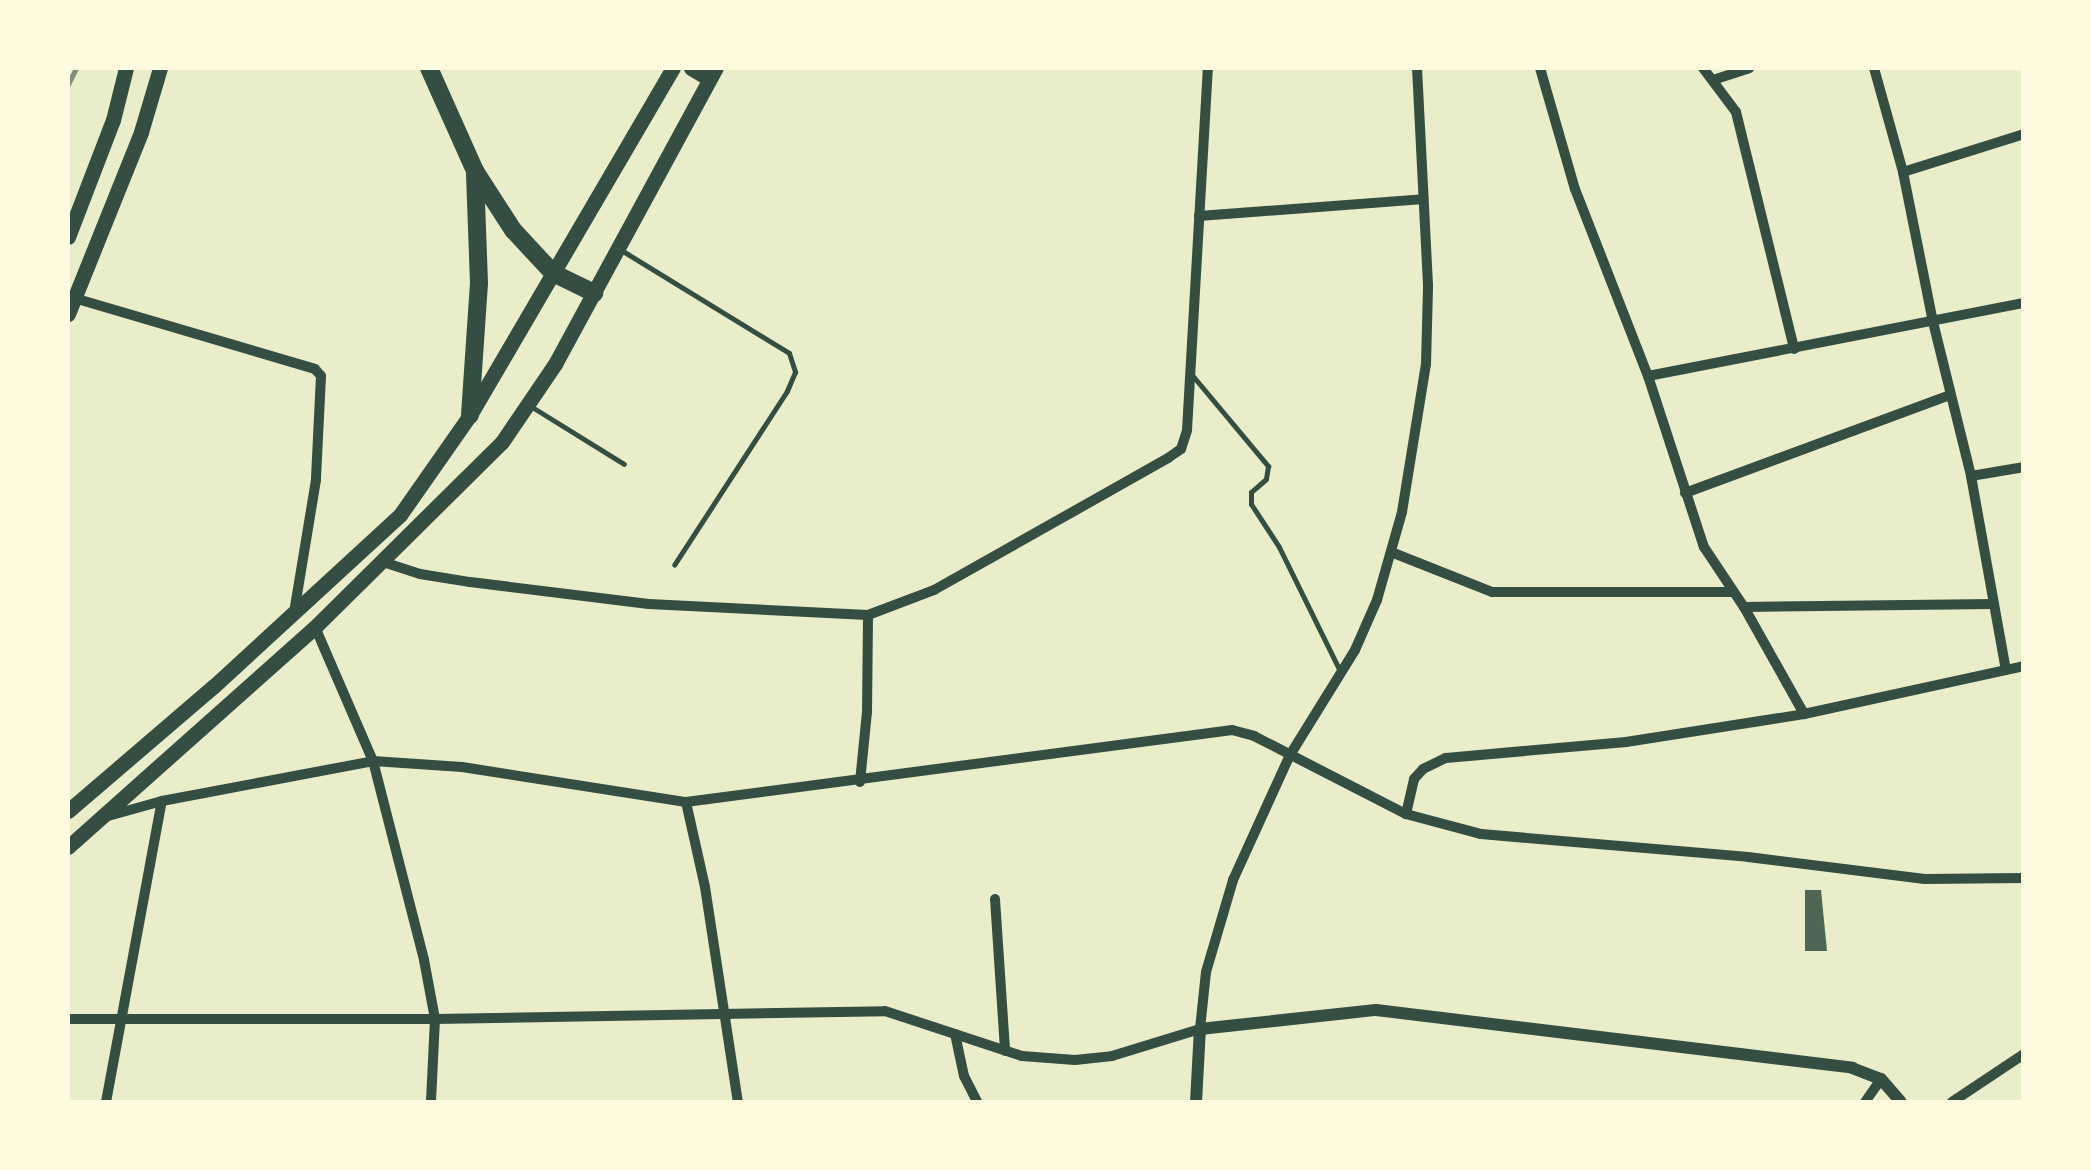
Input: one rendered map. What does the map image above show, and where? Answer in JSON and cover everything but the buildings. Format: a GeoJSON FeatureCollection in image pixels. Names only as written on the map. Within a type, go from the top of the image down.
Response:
{"type":"FeatureCollection","features":[{"type":"Feature","properties":{"kind":"highway"},"geometry":{"type":"LineString","coordinates":[[429,68],[476,172],[513,230],[553,273],[594,292]]}},
{"type":"Feature","properties":{"kind":"highway"},"geometry":{"type":"LineString","coordinates":[[470,414],[479,284],[476,172]]}},
{"type":"Feature","properties":{"kind":"main road"},"geometry":{"type":"LineString","coordinates":[[68,237],[113,120],[126,68]]}},
{"type":"Feature","properties":{"kind":"main road"},"geometry":{"type":"LineString","coordinates":[[68,314],[142,132],[160,68]]}},
{"type":"Feature","properties":{"kind":"main road"},"geometry":{"type":"LineString","coordinates":[[68,811],[400,515],[470,414],[673,68]]}},
{"type":"Feature","properties":{"kind":"main road"},"geometry":{"type":"LineString","coordinates":[[68,847],[384,562],[465,483],[529,406],[713,74],[691,68]]}},
{"type":"Feature","properties":{"kind":"street"},"geometry":{"type":"LineString","coordinates":[[384,562],[420,574],[470,582],[649,604],[868,615],[934,590],[1181,449],[1188,430],[1208,68]]}},
{"type":"Feature","properties":{"kind":"street"},"geometry":{"type":"LineString","coordinates":[[1196,1102],[1200,1029],[1216,928],[1290,755],[1341,673],[1377,600],[1415,450],[1426,364],[1417,68]]}},
{"type":"Feature","properties":{"kind":"street"},"geometry":{"type":"LineString","coordinates":[[1540,68],[1574,188],[1648,376],[1704,547],[1744,607],[1804,714]]}},
{"type":"Feature","properties":{"kind":"street"},"geometry":{"type":"LineString","coordinates":[[1702,68],[1736,112],[1794,349]]}},
{"type":"Feature","properties":{"kind":"street"},"geometry":{"type":"LineString","coordinates":[[1712,80],[1749,68]]}},
{"type":"Feature","properties":{"kind":"street"},"geometry":{"type":"LineString","coordinates":[[1874,68],[1903,172],[1932,322],[1971,476],[2006,670]]}},
{"type":"Feature","properties":{"kind":"street"},"geometry":{"type":"LineString","coordinates":[[1903,172],[2024,134]]}},
{"type":"Feature","properties":{"kind":"street"},"geometry":{"type":"LineString","coordinates":[[1199,216],[1423,199]]}},
{"type":"Feature","properties":{"kind":"street"},"geometry":{"type":"LineString","coordinates":[[74,298],[314,369],[321,376],[316,480],[293,614]]}},
{"type":"Feature","properties":{"kind":"street"},"geometry":{"type":"LineString","coordinates":[[1648,376],[2024,303]]}},
{"type":"Feature","properties":{"kind":"street"},"geometry":{"type":"LineString","coordinates":[[1685,493],[1950,395]]}},
{"type":"Feature","properties":{"kind":"street"},"geometry":{"type":"LineString","coordinates":[[1971,476],[2024,467]]}},
{"type":"Feature","properties":{"kind":"street"},"geometry":{"type":"LineString","coordinates":[[1391,552],[1492,592],[1733,592]]}},
{"type":"Feature","properties":{"kind":"street"},"geometry":{"type":"LineString","coordinates":[[1744,607],[1993,604]]}},
{"type":"Feature","properties":{"kind":"street"},"geometry":{"type":"LineString","coordinates":[[860,782],[867,712],[868,615]]}},
{"type":"Feature","properties":{"kind":"street"},"geometry":{"type":"LineString","coordinates":[[315,627],[373,761],[435,1020],[431,1102]]}},
{"type":"Feature","properties":{"kind":"street"},"geometry":{"type":"LineString","coordinates":[[1406,814],[1414,779],[1422,769],[1446,758],[1598,746],[1804,714],[2024,666]]}},
{"type":"Feature","properties":{"kind":"street"},"geometry":{"type":"LineString","coordinates":[[99,818],[162,801],[373,761],[462,767],[686,802],[1232,730],[1254,736],[1406,814],[1514,839],[1748,857],[1924,880],[2024,878]]}},
{"type":"Feature","properties":{"kind":"street"},"geometry":{"type":"LineString","coordinates":[[106,1102],[162,801]]}},
{"type":"Feature","properties":{"kind":"street"},"geometry":{"type":"LineString","coordinates":[[686,802],[705,887],[738,1102]]}},
{"type":"Feature","properties":{"kind":"street"},"geometry":{"type":"LineString","coordinates":[[995,899],[1005,1051]]}},
{"type":"Feature","properties":{"kind":"street"},"geometry":{"type":"LineString","coordinates":[[68,1020],[435,1020],[885,1011],[1005,1051],[1075,1060],[1112,1056],[1200,1029],[1336,1011],[1408,1012],[1852,1068],[1881,1079],[1901,1102]]}},
{"type":"Feature","properties":{"kind":"street"},"geometry":{"type":"LineString","coordinates":[[956,1034],[964,1076],[977,1102]]}},
{"type":"Feature","properties":{"kind":"street"},"geometry":{"type":"LineString","coordinates":[[1952,1102],[2024,1054]]}},
{"type":"Feature","properties":{"kind":"street"},"geometry":{"type":"LineString","coordinates":[[1865,1102],[1881,1079]]}},
{"type":"Feature","properties":{"kind":"lane"},"geometry":{"type":"LineString","coordinates":[[618,249],[789,353],[794,372],[787,391],[674,565]]}},
{"type":"Feature","properties":{"kind":"lane"},"geometry":{"type":"LineString","coordinates":[[1190,373],[1268,466],[1266,479],[1251,492],[1251,504],[1279,548],[1341,673]]}},
{"type":"Feature","properties":{"kind":"lane"},"geometry":{"type":"LineString","coordinates":[[529,406],[624,464]]}},
{"type":"Feature","properties":{"kind":"railway"},"geometry":{"type":"LineString","coordinates":[[68,84],[76,68]]}}]}
